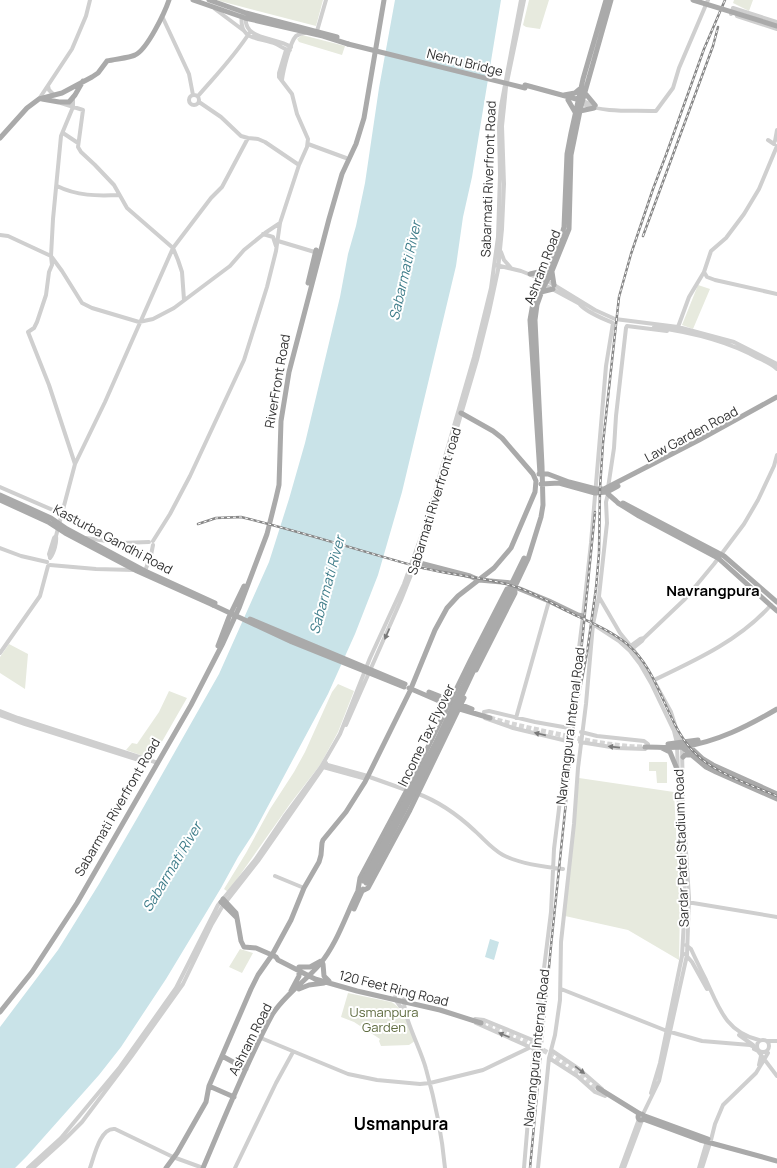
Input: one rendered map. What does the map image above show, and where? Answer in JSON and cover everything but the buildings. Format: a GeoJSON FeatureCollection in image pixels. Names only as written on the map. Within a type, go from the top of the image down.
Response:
{"type":"FeatureCollection","features":[{"type":"Feature","properties":{"kind":"main road"},"geometry":{"type":"LineString","coordinates":[[0,138],[27,108],[39,99],[55,95],[98,73],[107,61],[135,55],[142,49],[162,16],[168,2],[172,0]]}},
{"type":"Feature","properties":{"kind":"main road"},"geometry":{"type":"LineString","coordinates":[[193,0],[306,33],[348,42]]}},
{"type":"Feature","properties":{"kind":"main road"},"geometry":{"type":"LineString","coordinates":[[209,0],[244,15],[317,31],[348,42]]}},
{"type":"Feature","properties":{"kind":"main road"},"geometry":{"type":"LineString","coordinates":[[346,158],[354,142],[361,117],[371,54],[383,0]]}},
{"type":"Feature","properties":{"kind":"main road","name":"RiverFront Road"},"geometry":{"type":"LineString","coordinates":[[317,253],[342,174],[356,144],[364,118],[383,0]]}},
{"type":"Feature","properties":{"kind":"main road","name":"Ashram Road"},"geometry":{"type":"LineString","coordinates":[[541,474],[530,320],[532,303],[569,229],[571,155],[581,88],[606,0]]}},
{"type":"Feature","properties":{"kind":"main road","name":"Ashram Road"},"geometry":{"type":"LineString","coordinates":[[580,102],[585,93],[611,0]]}},
{"type":"Feature","properties":{"kind":"main road"},"geometry":{"type":"LineString","coordinates":[[693,0],[777,25]]}},
{"type":"Feature","properties":{"kind":"main road"},"geometry":{"type":"LineString","coordinates":[[701,0],[777,25]]}},
{"type":"Feature","properties":{"kind":"main road","name":"Nehru Bridge"},"geometry":{"type":"LineString","coordinates":[[348,42],[525,87],[563,95],[580,102]]}},
{"type":"Feature","properties":{"kind":"main road"},"geometry":{"type":"LineString","coordinates":[[39,99],[66,102],[74,96],[83,81]]}},
{"type":"Feature","properties":{"kind":"main road","name":"Nehru Bridge"},"geometry":{"type":"LineString","coordinates":[[525,87],[568,100],[580,102]]}},
{"type":"Feature","properties":{"kind":"main road"},"geometry":{"type":"LineString","coordinates":[[563,95],[575,93],[581,88]]}},
{"type":"Feature","properties":{"kind":"main road"},"geometry":{"type":"LineString","coordinates":[[68,89],[73,91],[74,96]]}},
{"type":"Feature","properties":{"kind":"main road"},"geometry":{"type":"LineString","coordinates":[[568,100],[578,111],[596,107],[585,93]]}},
{"type":"Feature","properties":{"kind":"main road"},"geometry":{"type":"LineString","coordinates":[[55,95],[56,99],[60,102]]}},
{"type":"Feature","properties":{"kind":"main road","name":"RiverFront Road"},"geometry":{"type":"LineString","coordinates":[[236,607],[267,534],[276,498],[279,485],[281,422],[289,372],[317,253],[339,173],[346,158]]}},
{"type":"Feature","properties":{"kind":"main road"},"geometry":{"type":"LineString","coordinates":[[530,274],[549,271],[553,287],[542,292]]}},
{"type":"Feature","properties":{"kind":"main road","name":"Ashram Road"},"geometry":{"type":"LineString","coordinates":[[513,587],[528,559],[541,517],[543,505],[539,484],[541,474],[535,320],[537,305],[544,281]]}},
{"type":"Feature","properties":{"kind":"main road"},"geometry":{"type":"LineString","coordinates":[[608,491],[777,398]]}},
{"type":"Feature","properties":{"kind":"main road"},"geometry":{"type":"LineString","coordinates":[[459,413],[493,431],[502,438],[533,474],[539,484]]}},
{"type":"Feature","properties":{"kind":"main road","name":"Law Garden Road"},"geometry":{"type":"LineString","coordinates":[[608,491],[700,441]]}},
{"type":"Feature","properties":{"kind":"main road"},"geometry":{"type":"LineString","coordinates":[[533,474],[548,474],[596,491]]}},
{"type":"Feature","properties":{"kind":"main road"},"geometry":{"type":"LineString","coordinates":[[539,484],[559,483],[596,491],[604,489],[608,491],[618,504],[721,557],[776,601]]}},
{"type":"Feature","properties":{"kind":"main road"},"geometry":{"type":"LineString","coordinates":[[166,1168],[206,1102],[209,1086],[251,989],[258,975],[274,956],[304,888],[319,862],[323,840],[346,812],[367,777],[412,687],[435,630],[447,608],[455,598],[494,568],[511,548],[539,484]]}},
{"type":"Feature","properties":{"kind":"main road","name":"Kasturba Gandhi Road"},"geometry":{"type":"LineString","coordinates":[[0,495],[51,518],[65,533],[96,546],[214,604]]}},
{"type":"Feature","properties":{"kind":"main road","name":"Kasturba Gandhi Road"},"geometry":{"type":"LineString","coordinates":[[0,500],[84,538],[133,569],[214,604]]}},
{"type":"Feature","properties":{"kind":"main road"},"geometry":{"type":"LineString","coordinates":[[721,557],[777,611]]}},
{"type":"Feature","properties":{"kind":"main road"},"geometry":{"type":"LineString","coordinates":[[416,562],[470,576],[479,580],[513,587],[583,616]]}},
{"type":"Feature","properties":{"kind":"main road"},"geometry":{"type":"LineString","coordinates":[[455,706],[453,696],[506,589],[513,587]]}},
{"type":"Feature","properties":{"kind":"main road"},"geometry":{"type":"LineString","coordinates":[[471,711],[455,706],[446,710],[407,790],[360,878],[360,891],[368,888],[418,794],[455,706],[515,594],[513,587]]}},
{"type":"Feature","properties":{"kind":"main road","name":"Income Tax Flyover"},"geometry":{"type":"LineString","coordinates":[[360,891],[513,587]]}},
{"type":"Feature","properties":{"kind":"main road"},"geometry":{"type":"LineString","coordinates":[[214,604],[405,686],[412,687],[455,706],[490,716]]}},
{"type":"Feature","properties":{"kind":"main road","name":"Sabarmati Riverfront Road"},"geometry":{"type":"LineString","coordinates":[[0,1008],[29,971],[76,899],[192,705],[234,620],[236,607]]}},
{"type":"Feature","properties":{"kind":"main road","name":"Sabarmati Riverfront Road"},"geometry":{"type":"LineString","coordinates":[[0,1012],[32,972],[77,903],[193,696],[236,607]]}},
{"type":"Feature","properties":{"kind":"main road"},"geometry":{"type":"LineString","coordinates":[[438,698],[453,696]]}},
{"type":"Feature","properties":{"kind":"main road"},"geometry":{"type":"LineString","coordinates":[[438,698],[446,710]]}},
{"type":"Feature","properties":{"kind":"main road"},"geometry":{"type":"LineString","coordinates":[[647,745],[660,747],[680,745],[707,738],[751,720],[777,705]]}},
{"type":"Feature","properties":{"kind":"main road"},"geometry":{"type":"LineString","coordinates":[[647,745],[690,745],[708,741],[753,723],[777,708]]}},
{"type":"Feature","properties":{"kind":"main road"},"geometry":{"type":"LineString","coordinates":[[680,745],[692,756],[716,772],[768,793],[777,794]]}},
{"type":"Feature","properties":{"kind":"main road"},"geometry":{"type":"LineString","coordinates":[[690,745],[703,759],[713,766],[768,793],[777,800]]}},
{"type":"Feature","properties":{"kind":"main road"},"geometry":{"type":"LineString","coordinates":[[660,747],[670,752],[677,769]]}},
{"type":"Feature","properties":{"kind":"main road"},"geometry":{"type":"LineString","coordinates":[[683,757],[685,755],[692,756]]}},
{"type":"Feature","properties":{"kind":"main road","name":"Ashram Road"},"geometry":{"type":"LineString","coordinates":[[204,1168],[246,1069],[262,1039],[280,1008],[323,962],[360,891]]}},
{"type":"Feature","properties":{"kind":"main road","name":"120 Feet Ring Road"},"geometry":{"type":"LineString","coordinates":[[224,902],[236,913],[241,941],[244,947],[256,948],[274,956],[278,960],[328,982],[439,1007],[482,1022]]}},
{"type":"Feature","properties":{"kind":"main road"},"geometry":{"type":"LineString","coordinates":[[289,995],[299,976],[299,968],[310,967],[323,962],[324,976],[328,982],[309,985],[299,989]]}},
{"type":"Feature","properties":{"kind":"main road","name":"Ashram Road"},"geometry":{"type":"LineString","coordinates":[[204,1168],[272,1015],[289,995],[312,975]]}},
{"type":"Feature","properties":{"kind":"main road"},"geometry":{"type":"LineString","coordinates":[[222,1056],[246,1069]]}},
{"type":"Feature","properties":{"kind":"main road"},"geometry":{"type":"LineString","coordinates":[[209,1086],[234,1097]]}},
{"type":"Feature","properties":{"kind":"main road"},"geometry":{"type":"LineString","coordinates":[[601,1092],[641,1117],[709,1141],[777,1159]]}},
{"type":"Feature","properties":{"kind":"street"},"geometry":{"type":"LineString","coordinates":[[39,99],[72,49],[86,16],[90,0]]}},
{"type":"Feature","properties":{"kind":"street"},"geometry":{"type":"LineString","coordinates":[[317,31],[326,0]]}},
{"type":"Feature","properties":{"kind":"street","name":"Sabarmati Riverfront Road"},"geometry":{"type":"LineString","coordinates":[[497,265],[502,169],[499,134],[501,106],[523,0]]}},
{"type":"Feature","properties":{"kind":"street"},"geometry":{"type":"LineString","coordinates":[[690,0],[706,5]]}},
{"type":"Feature","properties":{"kind":"street"},"geometry":{"type":"LineString","coordinates":[[580,102],[614,111],[656,111],[673,88],[679,68],[708,0]]}},
{"type":"Feature","properties":{"kind":"street"},"geometry":{"type":"LineString","coordinates":[[213,7],[249,33],[284,43],[289,49]]}},
{"type":"Feature","properties":{"kind":"street"},"geometry":{"type":"LineString","coordinates":[[733,8],[777,25],[731,14],[733,8]]}},
{"type":"Feature","properties":{"kind":"street"},"geometry":{"type":"LineString","coordinates":[[244,15],[241,23],[244,30]]}},
{"type":"Feature","properties":{"kind":"street"},"geometry":{"type":"LineString","coordinates":[[244,15],[249,33]]}},
{"type":"Feature","properties":{"kind":"street"},"geometry":{"type":"LineString","coordinates":[[162,16],[189,74],[199,102],[221,117],[241,136],[266,142],[299,165]]}},
{"type":"Feature","properties":{"kind":"street"},"geometry":{"type":"LineString","coordinates":[[199,102],[195,105],[190,103],[190,98],[196,96],[224,68],[249,33]]}},
{"type":"Feature","properties":{"kind":"street"},"geometry":{"type":"LineString","coordinates":[[145,571],[151,555],[152,543],[170,514],[190,476],[244,360],[263,303],[276,251],[280,223],[299,165],[308,144],[308,139],[297,114],[292,94],[279,77],[279,73],[295,37],[301,33],[306,33]]}},
{"type":"Feature","properties":{"kind":"street"},"geometry":{"type":"LineString","coordinates":[[48,86],[49,90],[55,95]]}},
{"type":"Feature","properties":{"kind":"street"},"geometry":{"type":"LineString","coordinates":[[74,96],[73,107],[61,136],[51,256],[52,265],[49,272],[44,303],[34,328],[28,332],[49,385],[75,464]]}},
{"type":"Feature","properties":{"kind":"street"},"geometry":{"type":"LineString","coordinates":[[60,102],[83,110],[78,143],[80,152],[114,185],[129,210],[173,248],[182,272],[184,300]]}},
{"type":"Feature","properties":{"kind":"street"},"geometry":{"type":"LineString","coordinates":[[676,328],[689,297],[704,272],[711,251],[725,239],[744,214],[759,189],[774,154],[777,130]]}},
{"type":"Feature","properties":{"kind":"street"},"geometry":{"type":"LineString","coordinates":[[63,133],[78,143]]}},
{"type":"Feature","properties":{"kind":"street"},"geometry":{"type":"LineString","coordinates":[[0,653],[40,596],[48,563],[52,556],[57,539],[56,536],[75,464],[113,386],[173,248],[211,198],[222,187],[248,138]]}},
{"type":"Feature","properties":{"kind":"street"},"geometry":{"type":"LineString","coordinates":[[308,144],[346,158]]}},
{"type":"Feature","properties":{"kind":"street"},"geometry":{"type":"LineString","coordinates":[[57,186],[83,195],[119,195]]}},
{"type":"Feature","properties":{"kind":"street"},"geometry":{"type":"LineString","coordinates":[[0,235],[8,236],[51,256],[82,302],[92,308],[140,322],[160,316],[184,300],[230,266],[244,250],[280,223]]}},
{"type":"Feature","properties":{"kind":"street"},"geometry":{"type":"LineString","coordinates":[[265,235],[273,234],[280,230]]}},
{"type":"Feature","properties":{"kind":"street"},"geometry":{"type":"LineString","coordinates":[[265,235],[274,239],[276,251]]}},
{"type":"Feature","properties":{"kind":"street"},"geometry":{"type":"LineString","coordinates":[[278,241],[317,253]]}},
{"type":"Feature","properties":{"kind":"street"},"geometry":{"type":"LineString","coordinates":[[498,245],[504,260],[512,269]]}},
{"type":"Feature","properties":{"kind":"street","name":"Sabarmati Riverfront road"},"geometry":{"type":"LineString","coordinates":[[324,766],[341,738],[385,638],[416,562],[428,528],[459,413],[486,326],[494,293],[498,245]]}},
{"type":"Feature","properties":{"kind":"street"},"geometry":{"type":"LineString","coordinates":[[497,265],[530,274],[594,312],[614,321],[676,328],[743,349],[777,369]]}},
{"type":"Feature","properties":{"kind":"street","name":"Sabarmati Riverfront road"},"geometry":{"type":"LineString","coordinates":[[324,766],[340,734],[370,658],[413,562],[425,526],[450,431],[459,413],[461,393],[488,290],[497,265]]}},
{"type":"Feature","properties":{"kind":"street"},"geometry":{"type":"LineString","coordinates":[[704,272],[707,278],[777,294]]}},
{"type":"Feature","properties":{"kind":"street"},"geometry":{"type":"LineString","coordinates":[[553,287],[615,319],[676,328],[738,343],[777,364]]}},
{"type":"Feature","properties":{"kind":"street","name":"Navrangpura Internal Road"},"geometry":{"type":"LineString","coordinates":[[524,1168],[533,1048],[551,912],[554,849],[583,616],[596,491],[606,366],[612,323],[580,306],[579,303]]}},
{"type":"Feature","properties":{"kind":"street","name":"Navrangpura Internal Road"},"geometry":{"type":"LineString","coordinates":[[539,1168],[549,1058],[555,1035],[561,989],[561,942],[566,869],[574,824],[581,732],[586,704],[593,624],[599,596],[607,523],[606,502],[614,448],[626,328],[627,326],[672,331],[676,328]]}},
{"type":"Feature","properties":{"kind":"street"},"geometry":{"type":"LineString","coordinates":[[630,648],[642,641],[685,599],[721,557],[752,512],[774,466],[777,454]]}},
{"type":"Feature","properties":{"kind":"street"},"geometry":{"type":"LineString","coordinates":[[0,487],[62,514]]}},
{"type":"Feature","properties":{"kind":"street"},"geometry":{"type":"LineString","coordinates":[[84,538],[106,542],[152,543]]}},
{"type":"Feature","properties":{"kind":"street"},"geometry":{"type":"LineString","coordinates":[[96,546],[106,542]]}},
{"type":"Feature","properties":{"kind":"street"},"geometry":{"type":"LineString","coordinates":[[0,549],[48,563],[96,569],[133,569]]}},
{"type":"Feature","properties":{"kind":"street"},"geometry":{"type":"LineString","coordinates":[[599,596],[621,634],[652,681],[692,662],[727,641],[754,622],[771,605]]}},
{"type":"Feature","properties":{"kind":"street"},"geometry":{"type":"LineString","coordinates":[[516,718],[549,601]]}},
{"type":"Feature","properties":{"kind":"street"},"geometry":{"type":"LineString","coordinates":[[593,624],[630,648]]}},
{"type":"Feature","properties":{"kind":"street","name":"Sardar Patel Stadium Road"},"geometry":{"type":"LineString","coordinates":[[652,681],[671,712],[678,730],[683,757],[680,788]]}},
{"type":"Feature","properties":{"kind":"street","name":"Sardar Patel Stadium Road"},"geometry":{"type":"LineString","coordinates":[[641,1117],[657,1076],[686,961],[685,944],[687,902],[680,788],[677,769],[680,745],[652,681]]}},
{"type":"Feature","properties":{"kind":"street"},"geometry":{"type":"LineString","coordinates":[[0,711],[25,721],[156,764]]}},
{"type":"Feature","properties":{"kind":"street"},"geometry":{"type":"LineString","coordinates":[[567,741],[486,720],[483,714],[489,711],[516,718],[569,728]]}},
{"type":"Feature","properties":{"kind":"street"},"geometry":{"type":"LineString","coordinates":[[0,714],[25,724],[156,764]]}},
{"type":"Feature","properties":{"kind":"street"},"geometry":{"type":"LineString","coordinates":[[580,742],[633,749],[645,749],[647,745],[644,741],[597,736],[581,732]]}},
{"type":"Feature","properties":{"kind":"street"},"geometry":{"type":"LineString","coordinates":[[33,1168],[82,1122],[182,984],[224,902],[284,817],[324,766],[363,778],[367,777],[418,794],[454,813],[501,854],[523,862],[566,869]]}},
{"type":"Feature","properties":{"kind":"street"},"geometry":{"type":"LineString","coordinates":[[275,876],[304,888]]}},
{"type":"Feature","properties":{"kind":"street"},"geometry":{"type":"LineString","coordinates":[[687,902],[777,917]]}},
{"type":"Feature","properties":{"kind":"street"},"geometry":{"type":"LineString","coordinates":[[685,944],[691,949],[720,1010],[728,1022],[744,1035],[759,1040],[777,1042]]}},
{"type":"Feature","properties":{"kind":"street"},"geometry":{"type":"LineString","coordinates":[[685,954],[692,962],[724,1019],[732,1029],[762,1052],[769,1050]]}},
{"type":"Feature","properties":{"kind":"street","name":"Sardar Patel Stadium Road"},"geometry":{"type":"LineString","coordinates":[[669,1032],[685,954]]}},
{"type":"Feature","properties":{"kind":"street"},"geometry":{"type":"LineString","coordinates":[[686,961],[692,962]]}},
{"type":"Feature","properties":{"kind":"street"},"geometry":{"type":"LineString","coordinates":[[561,989],[669,1032],[702,1041],[743,1045],[757,1049]]}},
{"type":"Feature","properties":{"kind":"street"},"geometry":{"type":"LineString","coordinates":[[395,998],[407,1016]]}},
{"type":"Feature","properties":{"kind":"street"},"geometry":{"type":"LineString","coordinates":[[404,1000],[407,1016],[430,1083],[443,1145],[445,1168]]}},
{"type":"Feature","properties":{"kind":"street"},"geometry":{"type":"LineString","coordinates":[[474,1020],[484,1020],[535,1041]]}},
{"type":"Feature","properties":{"kind":"street"},"geometry":{"type":"LineString","coordinates":[[474,1020],[477,1024],[533,1048]]}},
{"type":"Feature","properties":{"kind":"street"},"geometry":{"type":"LineString","coordinates":[[262,1039],[348,1074],[362,1078],[420,1084],[483,1070],[533,1048]]}},
{"type":"Feature","properties":{"kind":"street"},"geometry":{"type":"LineString","coordinates":[[759,1040],[757,1043],[757,1049],[762,1058],[777,1076]]}},
{"type":"Feature","properties":{"kind":"street"},"geometry":{"type":"LineString","coordinates":[[767,1041],[770,1044],[768,1061],[777,1072]]}},
{"type":"Feature","properties":{"kind":"street"},"geometry":{"type":"LineString","coordinates":[[699,1168],[723,1105],[756,1073],[762,1058],[777,1042]]}},
{"type":"Feature","properties":{"kind":"street"},"geometry":{"type":"LineString","coordinates":[[549,1058],[577,1076],[595,1092],[601,1092],[601,1087],[592,1079],[551,1050]]}},
{"type":"Feature","properties":{"kind":"street"},"geometry":{"type":"LineString","coordinates":[[235,1168],[276,1083],[293,1052]]}},
{"type":"Feature","properties":{"kind":"street"},"geometry":{"type":"LineString","coordinates":[[28,1168],[61,1138],[132,1053]]}},
{"type":"Feature","properties":{"kind":"street"},"geometry":{"type":"LineString","coordinates":[[621,1168],[641,1117]]}},
{"type":"Feature","properties":{"kind":"street"},"geometry":{"type":"LineString","coordinates":[[624,1168],[641,1117]]}},
{"type":"Feature","properties":{"kind":"street"},"geometry":{"type":"LineString","coordinates":[[90,1168],[98,1142],[105,1131],[109,1128],[115,1129],[173,1157],[204,1168]]}},
{"type":"Feature","properties":{"kind":"street"},"geometry":{"type":"LineString","coordinates":[[702,1168],[709,1141]]}},
{"type":"Feature","properties":{"kind":"green space"},"geometry":{"type":"Polygon","coordinates":[[[216,0],[323,0],[316,26],[216,0]]]}},
{"type":"Feature","properties":{"kind":"green space"},"geometry":{"type":"Polygon","coordinates":[[[529,0],[549,0],[540,29],[526,27],[523,25],[529,0]]]}},
{"type":"Feature","properties":{"kind":"green space"},"geometry":{"type":"Polygon","coordinates":[[[734,0],[753,0],[749,11],[733,3],[734,0]]]}},
{"type":"Feature","properties":{"kind":"green space"},"geometry":{"type":"Polygon","coordinates":[[[302,35],[345,46],[342,55],[299,42],[297,39],[302,35]]]}},
{"type":"Feature","properties":{"kind":"green space"},"geometry":{"type":"Polygon","coordinates":[[[698,285],[710,289],[693,329],[682,325],[698,285]]]}},
{"type":"Feature","properties":{"kind":"green space"},"geometry":{"type":"Polygon","coordinates":[[[9,644],[28,654],[25,689],[0,673],[0,657],[9,644]]]}},
{"type":"Feature","properties":{"kind":"green space"},"geometry":{"type":"Polygon","coordinates":[[[338,684],[354,691],[338,732],[320,765],[290,804],[228,892],[224,889],[270,809],[294,772],[305,752],[332,692],[338,684]]]}},
{"type":"Feature","properties":{"kind":"green space"},"geometry":{"type":"Polygon","coordinates":[[[169,691],[187,698],[152,759],[126,750],[132,743],[137,744],[159,712],[169,691]]]}},
{"type":"Feature","properties":{"kind":"green space"},"geometry":{"type":"Polygon","coordinates":[[[649,762],[667,762],[667,783],[657,783],[656,771],[649,771],[649,762]]]}},
{"type":"Feature","properties":{"kind":"green space"},"geometry":{"type":"Polygon","coordinates":[[[579,778],[674,792],[680,908],[679,960],[628,930],[565,916],[579,778]]]}},
{"type":"Feature","properties":{"kind":"green space"},"geometry":{"type":"Polygon","coordinates":[[[240,949],[253,953],[242,973],[229,967],[240,949]]]}},
{"type":"Feature","properties":{"kind":"green space","name":"Usmanpura Garden"},"geometry":{"type":"Polygon","coordinates":[[[348,993],[391,1002],[396,1005],[406,1019],[415,1041],[409,1045],[381,1046],[379,1041],[380,1039],[354,1022],[341,1017],[348,993]]]}},
{"type":"Feature","properties":{"kind":"water","name":"Sabarmati River"},"geometry":{"type":"Polygon","coordinates":[[[395,0],[501,0],[472,177],[463,217],[456,266],[402,492],[378,575],[355,634],[328,694],[253,834],[166,979],[121,1047],[99,1075],[15,1168],[0,1168],[0,1027],[58,950],[99,884],[139,815],[219,674],[269,562],[305,443],[340,297],[348,254],[356,226],[365,183],[379,88],[395,0]]]}},
{"type":"Feature","properties":{"kind":"water"},"geometry":{"type":"Polygon","coordinates":[[[490,939],[499,942],[494,960],[485,957],[490,939]]]}},
{"type":"Feature","properties":{"kind":"tunnel"},"geometry":{"type":"LineString","coordinates":[[490,718],[614,745],[645,747]]}},
{"type":"Feature","properties":{"kind":"tunnel"},"geometry":{"type":"LineString","coordinates":[[481,1023],[509,1034],[555,1057],[578,1073],[599,1092]]}},
{"type":"Feature","properties":{"kind":"railway"},"geometry":{"type":"LineString","coordinates":[[530,1168],[575,715],[587,653],[596,588],[599,553],[600,488],[603,443],[619,297],[631,254],[653,189],[704,49],[725,0]]}},
{"type":"Feature","properties":{"kind":"railway"},"geometry":{"type":"LineString","coordinates":[[643,236],[713,46],[718,27]]}},
{"type":"Feature","properties":{"kind":"railway"},"geometry":{"type":"LineString","coordinates":[[580,663],[595,512]]}},
{"type":"Feature","properties":{"kind":"railway"},"geometry":{"type":"LineString","coordinates":[[198,524],[216,518],[241,517],[415,566],[511,585],[536,595],[606,630],[627,644],[639,656],[648,670],[678,730],[687,744],[698,756],[715,768],[777,796]]}},
{"type":"Feature","properties":{"kind":"district","name":"Navrangpura"},"geometry":{"type":"Point","coordinates":[713,591]}},
{"type":"Feature","properties":{"kind":"district","name":"Usmanpura"},"geometry":{"type":"Point","coordinates":[401,1124]}}]}
